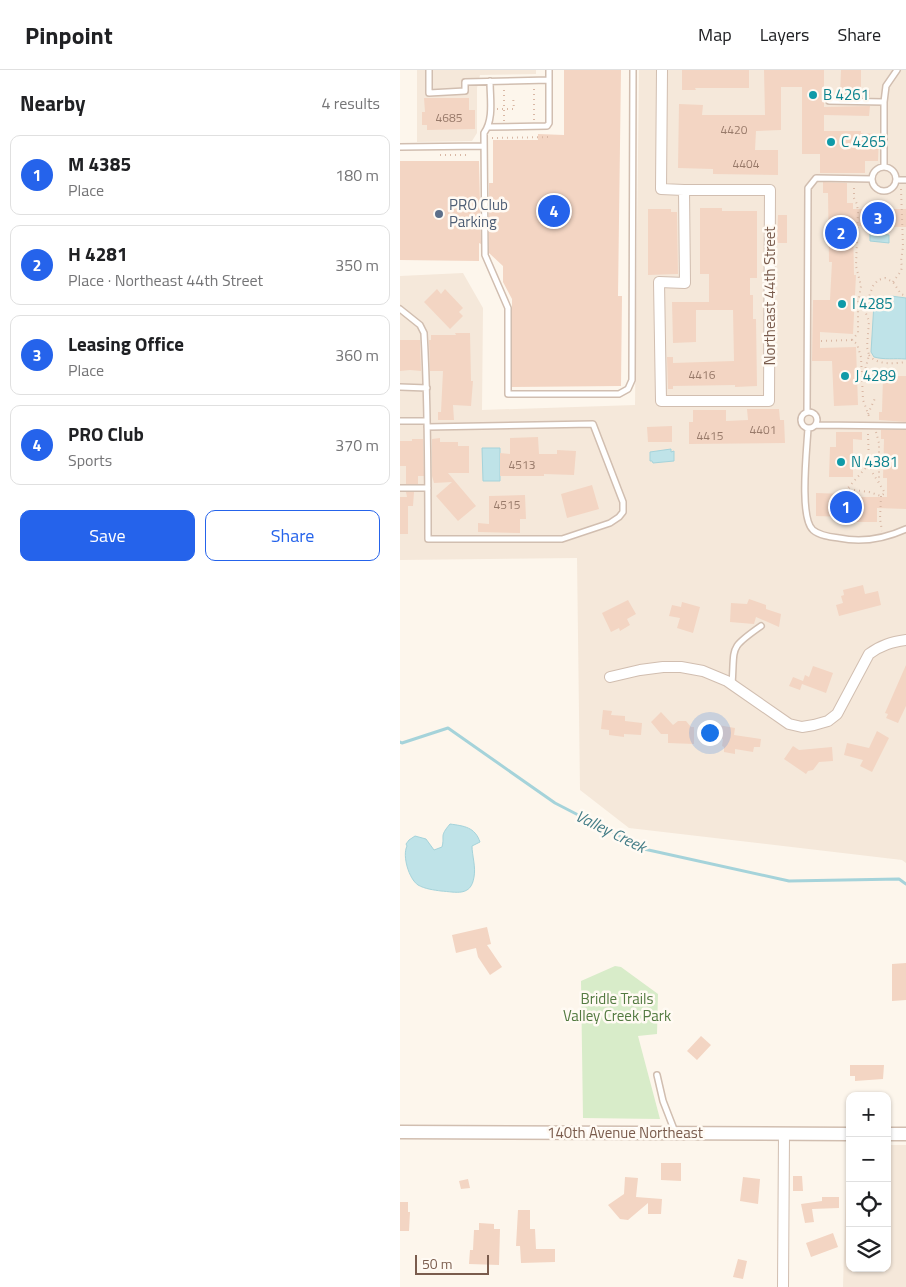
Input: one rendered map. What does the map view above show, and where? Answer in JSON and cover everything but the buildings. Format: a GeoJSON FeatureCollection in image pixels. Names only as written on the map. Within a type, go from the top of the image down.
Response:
{"type":"FeatureCollection","features":[{"type":"Feature","properties":{"kind":"street"},"geometry":{"type":"LineString","coordinates":[[662,70],[661,189],[684,190]]}},
{"type":"Feature","properties":{"kind":"street","name":"Northeast 44th Street"},"geometry":{"type":"LineString","coordinates":[[684,190],[770,190],[769,401],[661,401],[659,282],[685,283],[684,190]]}},
{"type":"Feature","properties":{"kind":"street"},"geometry":{"type":"LineString","coordinates":[[610,677],[664,667],[681,667],[703,671],[732,684],[789,724],[802,727],[814,726],[828,721],[837,714],[869,654],[890,643],[906,640]]}},
{"type":"Feature","properties":{"kind":"street","name":"140th Avenue Northeast"},"geometry":{"type":"LineString","coordinates":[[400,1132],[846,1134]]}},
{"type":"Feature","properties":{"kind":"street"},"geometry":{"type":"LineString","coordinates":[[782,1287],[784,1133]]}},
{"type":"Feature","properties":{"kind":"street"},"geometry":{"type":"LineString","coordinates":[[891,1134],[906,1134]]}},
{"type":"Feature","properties":{"kind":"lane"},"geometry":{"type":"LineString","coordinates":[[429,70],[429,92],[465,91],[465,82],[549,80]]}},
{"type":"Feature","properties":{"kind":"lane"},"geometry":{"type":"LineString","coordinates":[[488,127],[547,126],[549,123],[549,70]]}},
{"type":"Feature","properties":{"kind":"lane"},"geometry":{"type":"LineString","coordinates":[[490,82],[490,115],[488,127],[484,133],[485,256],[508,308],[508,394],[619,394],[628,389],[632,380],[633,70]]}},
{"type":"Feature","properties":{"kind":"lane"},"geometry":{"type":"LineString","coordinates":[[884,167],[884,102],[886,86],[896,70]]}},
{"type":"Feature","properties":{"kind":"lane"},"geometry":{"type":"LineString","coordinates":[[829,101],[884,102]]}},
{"type":"Feature","properties":{"kind":"lane"},"geometry":{"type":"LineString","coordinates":[[400,147],[484,146]]}},
{"type":"Feature","properties":{"kind":"lane"},"geometry":{"type":"LineString","coordinates":[[884,167],[894,172],[901,180],[891,189],[884,191],[876,188],[872,179],[876,170],[884,167]]}},
{"type":"Feature","properties":{"kind":"lane"},"geometry":{"type":"LineString","coordinates":[[806,412],[810,411],[818,418],[814,427],[808,428],[803,425],[801,420],[806,412],[808,188],[816,178],[872,179]]}},
{"type":"Feature","properties":{"kind":"lane"},"geometry":{"type":"LineString","coordinates":[[400,309],[420,325],[424,333],[427,388],[427,424],[428,488],[428,539],[562,539],[610,523],[619,518],[623,512],[622,502],[593,424],[427,424],[400,421]]}},
{"type":"Feature","properties":{"kind":"lane"},"geometry":{"type":"LineString","coordinates":[[400,387],[427,388]]}},
{"type":"Feature","properties":{"kind":"lane"},"geometry":{"type":"LineString","coordinates":[[816,424],[906,426]]}},
{"type":"Feature","properties":{"kind":"lane"},"geometry":{"type":"LineString","coordinates":[[808,428],[804,508],[807,521],[812,530],[846,540],[863,541],[884,537],[906,529]]}},
{"type":"Feature","properties":{"kind":"lane"},"geometry":{"type":"LineString","coordinates":[[400,488],[428,488]]}},
{"type":"Feature","properties":{"kind":"lane"},"geometry":{"type":"LineString","coordinates":[[732,684],[736,645],[762,626]]}},
{"type":"Feature","properties":{"kind":"lane"},"geometry":{"type":"LineString","coordinates":[[657,1075],[663,1101],[675,1133]]}},
{"type":"Feature","properties":{"kind":"path"},"geometry":{"type":"LineString","coordinates":[[534,85],[534,122]]}},
{"type":"Feature","properties":{"kind":"path"},"geometry":{"type":"LineString","coordinates":[[504,86],[504,122]]}},
{"type":"Feature","properties":{"kind":"path"},"geometry":{"type":"LineString","coordinates":[[495,109],[514,109],[513,96]]}},
{"type":"Feature","properties":{"kind":"path"},"geometry":{"type":"LineString","coordinates":[[541,130],[541,139]]}},
{"type":"Feature","properties":{"kind":"path"},"geometry":{"type":"LineString","coordinates":[[490,138],[541,139],[552,137]]}},
{"type":"Feature","properties":{"kind":"path"},"geometry":{"type":"LineString","coordinates":[[852,340],[858,333],[861,286],[856,266],[858,212],[854,198],[854,179]]}},
{"type":"Feature","properties":{"kind":"path"},"geometry":{"type":"LineString","coordinates":[[893,282],[902,267],[901,258],[904,242],[901,180]]}},
{"type":"Feature","properties":{"kind":"path"},"geometry":{"type":"LineString","coordinates":[[906,296],[901,294],[893,282],[885,278],[876,282],[868,298],[866,311],[869,321],[867,347],[871,359],[878,362],[906,362]]}},
{"type":"Feature","properties":{"kind":"path"},"geometry":{"type":"LineString","coordinates":[[858,310],[866,311]]}},
{"type":"Feature","properties":{"kind":"path"},"geometry":{"type":"LineString","coordinates":[[821,341],[852,340],[860,350],[862,400],[871,425],[870,464],[872,472],[885,493],[881,496],[880,519],[884,537]]}},
{"type":"Feature","properties":{"kind":"path"},"geometry":{"type":"LineString","coordinates":[[862,380],[869,355]]}},
{"type":"Feature","properties":{"kind":"path"},"geometry":{"type":"LineString","coordinates":[[868,414],[876,396]]}},
{"type":"Feature","properties":{"kind":"path"},"geometry":{"type":"LineString","coordinates":[[871,425],[879,443],[879,482]]}},
{"type":"Feature","properties":{"kind":"path"},"geometry":{"type":"LineString","coordinates":[[870,464],[847,490],[869,492],[881,496]]}},
{"type":"Feature","properties":{"kind":"shaded area"},"geometry":{"type":"Polygon","coordinates":[[[417,70],[536,70],[536,74],[480,75],[477,88],[477,133],[472,141],[417,142],[417,70]]]}},
{"type":"Feature","properties":{"kind":"shaded area"},"geometry":{"type":"Polygon","coordinates":[[[639,70],[906,70],[906,863],[902,860],[629,828],[580,790],[577,558],[400,560],[400,276],[463,273],[483,308],[482,410],[635,405],[639,70]]]}},
{"type":"Feature","properties":{"kind":"shaded area"},"geometry":{"type":"Polygon","coordinates":[[[891,1145],[906,1145],[906,1287],[843,1287],[846,1180],[846,1272],[891,1272],[891,1145]]]}},
{"type":"Feature","properties":{"kind":"green space","name":"Bridle Trails Valley Creek Park"},"geometry":{"type":"Polygon","coordinates":[[[615,966],[621,967],[658,994],[657,1034],[638,1036],[660,1119],[583,1118],[581,981],[615,966]]]}},
{"type":"Feature","properties":{"kind":"water"},"geometry":{"type":"Polygon","coordinates":[[[870,233],[889,235],[889,243],[870,241],[870,233]]]}},
{"type":"Feature","properties":{"kind":"water"},"geometry":{"type":"Polygon","coordinates":[[[891,296],[906,298],[906,359],[878,358],[874,357],[871,352],[874,303],[891,296]]]}},
{"type":"Feature","properties":{"kind":"water"},"geometry":{"type":"Polygon","coordinates":[[[482,448],[500,448],[500,481],[483,481],[482,448]]]}},
{"type":"Feature","properties":{"kind":"water"},"geometry":{"type":"Polygon","coordinates":[[[671,449],[671,452],[674,451],[674,461],[653,463],[650,461],[650,452],[671,449]]]}},
{"type":"Feature","properties":{"kind":"water"},"geometry":{"type":"Polygon","coordinates":[[[450,824],[472,830],[480,842],[472,846],[475,869],[472,883],[470,888],[462,892],[435,890],[418,885],[409,873],[406,861],[406,844],[409,840],[415,836],[426,839],[434,850],[442,847],[443,834],[450,824]]]}},
{"type":"Feature","properties":{"kind":"waterway","name":"Valley Creek"},"geometry":{"type":"LineString","coordinates":[[400,742],[402,743],[448,728],[555,803],[644,849],[789,881],[899,879],[906,884]]}},
{"type":"Feature","properties":{"kind":"place","name":"B 4261"},"geometry":{"type":"Point","coordinates":[813,95]}},
{"type":"Feature","properties":{"kind":"place","name":"C 4265"},"geometry":{"type":"Point","coordinates":[831,142]}},
{"type":"Feature","properties":{"kind":"place","name":"PRO Club"},"geometry":{"type":"Point","coordinates":[554,211]}},
{"type":"Feature","properties":{"kind":"place","name":"PRO Club Parking"},"geometry":{"type":"Point","coordinates":[439,214]}},
{"type":"Feature","properties":{"kind":"place","name":"Leasing Office"},"geometry":{"type":"Point","coordinates":[878,218]}},
{"type":"Feature","properties":{"kind":"place","name":"H 4281"},"geometry":{"type":"Point","coordinates":[841,233]}},
{"type":"Feature","properties":{"kind":"place","name":"I 4285"},"geometry":{"type":"Point","coordinates":[842,304]}},
{"type":"Feature","properties":{"kind":"place","name":"J 4289"},"geometry":{"type":"Point","coordinates":[845,376]}},
{"type":"Feature","properties":{"kind":"place","name":"N 4381"},"geometry":{"type":"Point","coordinates":[841,462]}},
{"type":"Feature","properties":{"kind":"place","name":"M 4385"},"geometry":{"type":"Point","coordinates":[846,507]}}]}
